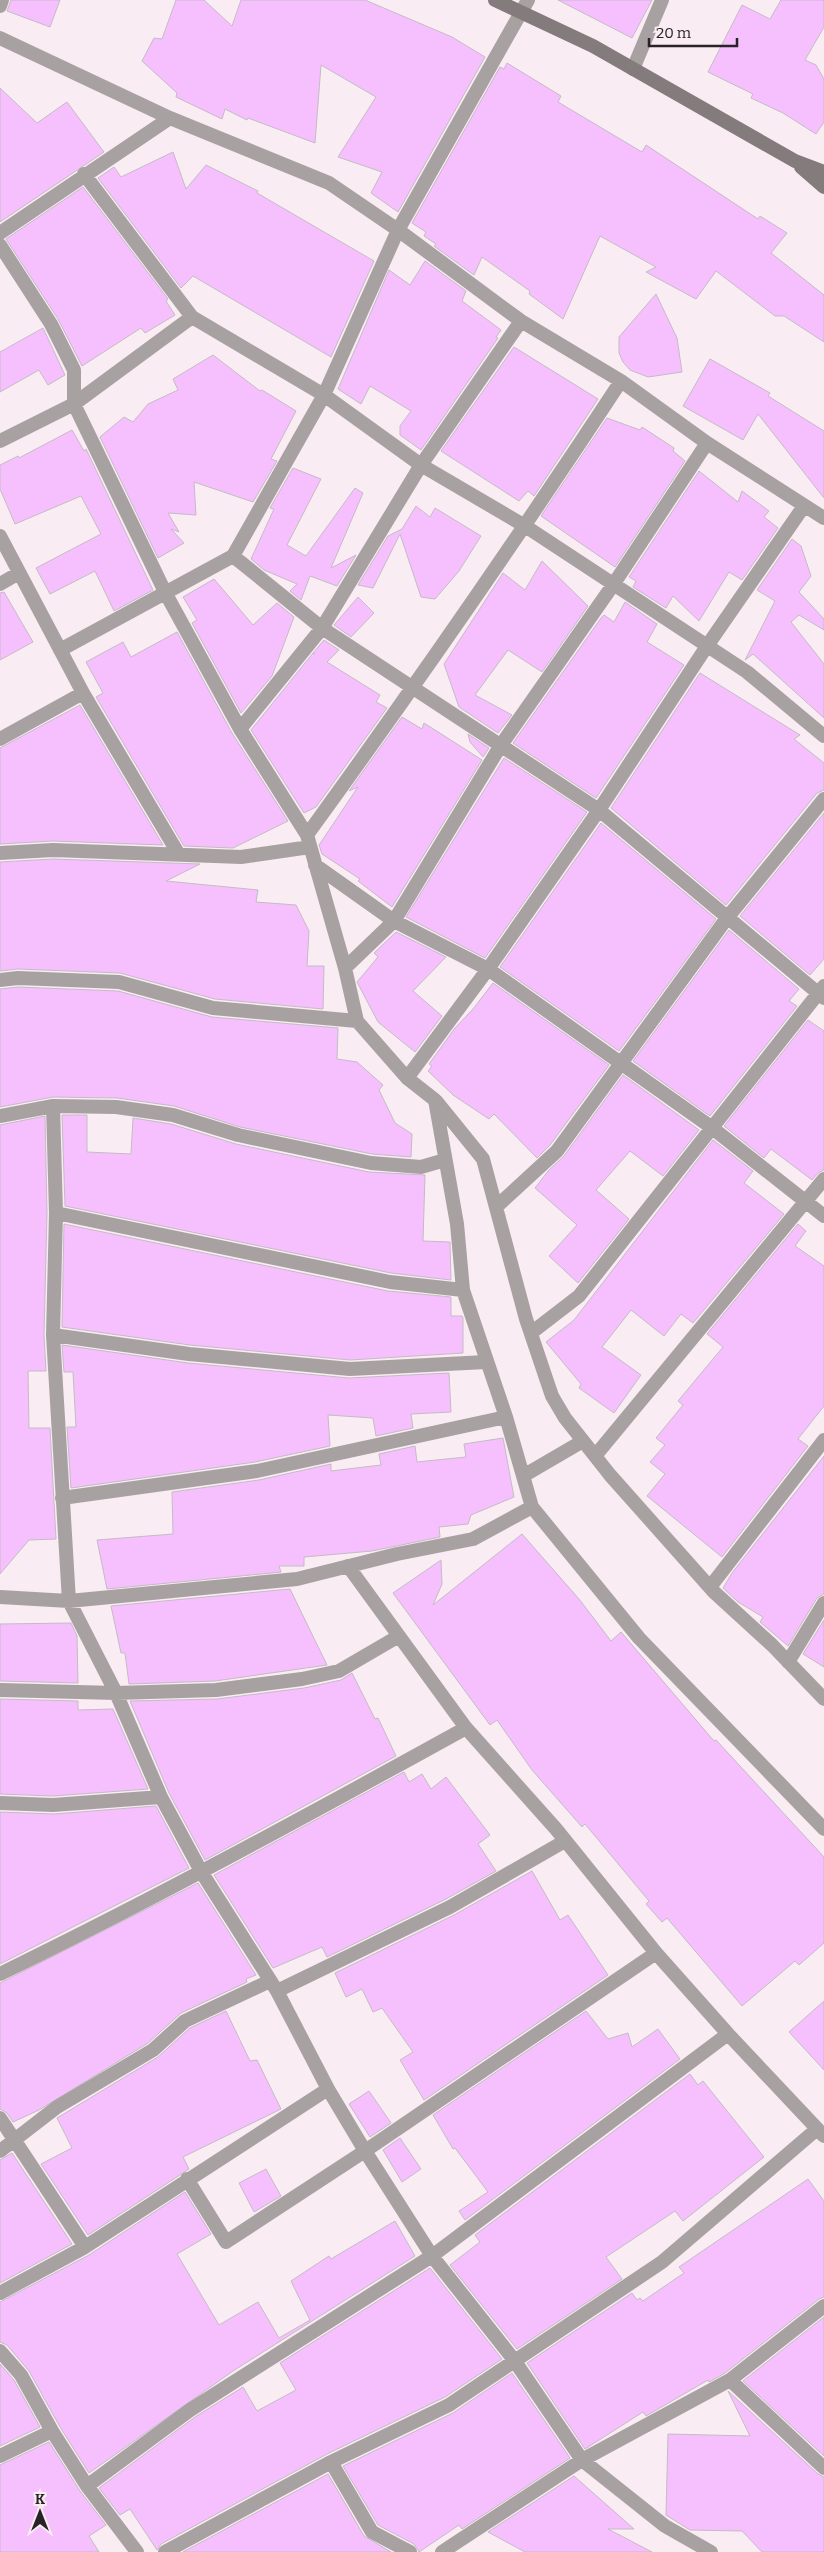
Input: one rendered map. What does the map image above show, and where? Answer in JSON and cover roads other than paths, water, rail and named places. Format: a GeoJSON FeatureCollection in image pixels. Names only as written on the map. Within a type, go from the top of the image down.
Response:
{"type":"FeatureCollection","features":[{"type":"Feature","properties":{"kind":"main road"},"geometry":{"type":"LineString","coordinates":[[495,0],[525,6],[795,161],[824,172]]}},
{"type":"Feature","properties":{"kind":"main road"},"geometry":{"type":"LineString","coordinates":[[795,161],[824,187]]}},
{"type":"Feature","properties":{"kind":"street"},"geometry":{"type":"LineString","coordinates":[[0,6],[2,0]]}},
{"type":"Feature","properties":{"kind":"street"},"geometry":{"type":"LineString","coordinates":[[633,69],[662,0]]}},
{"type":"Feature","properties":{"kind":"street"},"geometry":{"type":"LineString","coordinates":[[60,650],[233,556],[324,395],[398,230],[525,6]]}},
{"type":"Feature","properties":{"kind":"street"},"geometry":{"type":"LineString","coordinates":[[0,38],[170,118],[329,183],[398,230],[521,321],[621,381],[707,443],[824,518]]}},
{"type":"Feature","properties":{"kind":"street"},"geometry":{"type":"LineString","coordinates":[[0,233],[84,174],[170,118]]}},
{"type":"Feature","properties":{"kind":"street"},"geometry":{"type":"LineString","coordinates":[[84,174],[192,317],[324,395],[421,464],[525,526],[747,672],[824,736]]}},
{"type":"Feature","properties":{"kind":"street"},"geometry":{"type":"LineString","coordinates":[[0,245],[51,324],[74,370],[74,404],[166,594],[240,729],[308,841],[345,968],[357,1021],[407,1078],[435,1100],[483,1159],[531,1333],[552,1396],[595,1456],[710,1587],[824,1699]]}},
{"type":"Feature","properties":{"kind":"street"},"geometry":{"type":"LineString","coordinates":[[0,441],[74,404],[192,317]]}},
{"type":"Feature","properties":{"kind":"street"},"geometry":{"type":"LineString","coordinates":[[240,729],[322,628],[421,464],[521,321]]}},
{"type":"Feature","properties":{"kind":"street"},"geometry":{"type":"LineString","coordinates":[[0,853],[53,850],[178,853],[241,857],[308,841],[525,526],[621,381]]}},
{"type":"Feature","properties":{"kind":"street"},"geometry":{"type":"LineString","coordinates":[[345,968],[394,922],[500,745],[613,585],[707,443]]}},
{"type":"Feature","properties":{"kind":"street"},"geometry":{"type":"LineString","coordinates":[[407,1078],[488,969],[599,810],[706,646],[804,506]]}},
{"type":"Feature","properties":{"kind":"street"},"geometry":{"type":"LineString","coordinates":[[0,536],[18,574],[83,694],[178,853]]}},
{"type":"Feature","properties":{"kind":"street"},"geometry":{"type":"LineString","coordinates":[[233,556],[322,628],[599,810],[727,918],[822,993],[711,1127],[579,1296],[531,1333]]}},
{"type":"Feature","properties":{"kind":"street"},"geometry":{"type":"LineString","coordinates":[[0,584],[18,574]]}},
{"type":"Feature","properties":{"kind":"street"},"geometry":{"type":"LineString","coordinates":[[0,739],[83,694]]}},
{"type":"Feature","properties":{"kind":"street"},"geometry":{"type":"LineString","coordinates":[[496,1207],[557,1151],[727,918],[824,799]]}},
{"type":"Feature","properties":{"kind":"street"},"geometry":{"type":"LineString","coordinates":[[315,865],[394,922],[488,969],[711,1127],[824,1216]]}},
{"type":"Feature","properties":{"kind":"street"},"geometry":{"type":"LineString","coordinates":[[0,980],[18,978],[119,982],[213,1008],[357,1021]]}},
{"type":"Feature","properties":{"kind":"street"},"geometry":{"type":"LineString","coordinates":[[435,1100],[457,1224],[463,1290],[506,1417],[532,1507],[639,1638],[824,1829]]}},
{"type":"Feature","properties":{"kind":"street"},"geometry":{"type":"LineString","coordinates":[[0,1116],[54,1106],[116,1107],[173,1115],[238,1135],[371,1163],[421,1167],[445,1160]]}},
{"type":"Feature","properties":{"kind":"street"},"geometry":{"type":"LineString","coordinates":[[54,1106],[56,1213],[53,1335],[69,1601],[116,1693],[161,1797],[202,1873],[273,1986],[328,2088],[365,2150],[432,2256],[514,2360],[582,2460],[665,2526],[711,2552]]}},
{"type":"Feature","properties":{"kind":"street"},"geometry":{"type":"LineString","coordinates":[[595,1456],[807,1202],[824,1179]]}},
{"type":"Feature","properties":{"kind":"street"},"geometry":{"type":"LineString","coordinates":[[56,1213],[390,1282],[463,1290]]}},
{"type":"Feature","properties":{"kind":"street"},"geometry":{"type":"LineString","coordinates":[[53,1335],[188,1354],[350,1369],[486,1362]]}},
{"type":"Feature","properties":{"kind":"street"},"geometry":{"type":"LineString","coordinates":[[62,1498],[257,1471],[506,1417]]}},
{"type":"Feature","properties":{"kind":"street"},"geometry":{"type":"LineString","coordinates":[[710,1587],[824,1440]]}},
{"type":"Feature","properties":{"kind":"street"},"geometry":{"type":"LineString","coordinates":[[523,1476],[583,1441]]}},
{"type":"Feature","properties":{"kind":"street"},"geometry":{"type":"LineString","coordinates":[[0,1597],[69,1601],[297,1579],[473,1539],[532,1507]]}},
{"type":"Feature","properties":{"kind":"street"},"geometry":{"type":"LineString","coordinates":[[165,2552],[331,2462],[449,2405],[662,2262],[821,2132],[728,2034],[656,1952],[565,1841],[466,1728],[348,1566]]}},
{"type":"Feature","properties":{"kind":"street"},"geometry":{"type":"LineString","coordinates":[[788,1662],[824,1603]]}},
{"type":"Feature","properties":{"kind":"street"},"geometry":{"type":"LineString","coordinates":[[0,1690],[116,1693],[216,1690],[311,1677],[340,1671],[399,1636]]}},
{"type":"Feature","properties":{"kind":"street"},"geometry":{"type":"LineString","coordinates":[[0,1974],[124,1914],[202,1873],[466,1728]]}},
{"type":"Feature","properties":{"kind":"street"},"geometry":{"type":"LineString","coordinates":[[0,1803],[53,1805],[161,1797]]}},
{"type":"Feature","properties":{"kind":"street"},"geometry":{"type":"LineString","coordinates":[[0,2151],[57,2107],[153,2050],[185,2021],[273,1986],[450,1906],[565,1841]]}},
{"type":"Feature","properties":{"kind":"street"},"geometry":{"type":"LineString","coordinates":[[187,2179],[226,2242],[656,1952]]}},
{"type":"Feature","properties":{"kind":"street"},"geometry":{"type":"LineString","coordinates":[[87,2486],[190,2410],[432,2256],[728,2034]]}},
{"type":"Feature","properties":{"kind":"street"},"geometry":{"type":"LineString","coordinates":[[0,2293],[84,2247],[328,2088]]}},
{"type":"Feature","properties":{"kind":"street"},"geometry":{"type":"LineString","coordinates":[[0,2118],[84,2247]]}},
{"type":"Feature","properties":{"kind":"street"},"geometry":{"type":"LineString","coordinates":[[442,2552],[582,2460],[730,2380],[824,2306]]}},
{"type":"Feature","properties":{"kind":"street"},"geometry":{"type":"LineString","coordinates":[[0,2350],[21,2375],[52,2431],[87,2486],[137,2552]]}},
{"type":"Feature","properties":{"kind":"street"},"geometry":{"type":"LineString","coordinates":[[730,2380],[824,2468]]}},
{"type":"Feature","properties":{"kind":"street"},"geometry":{"type":"LineString","coordinates":[[0,2456],[52,2431]]}},
{"type":"Feature","properties":{"kind":"street"},"geometry":{"type":"LineString","coordinates":[[331,2462],[372,2532],[410,2552]]}}]}
